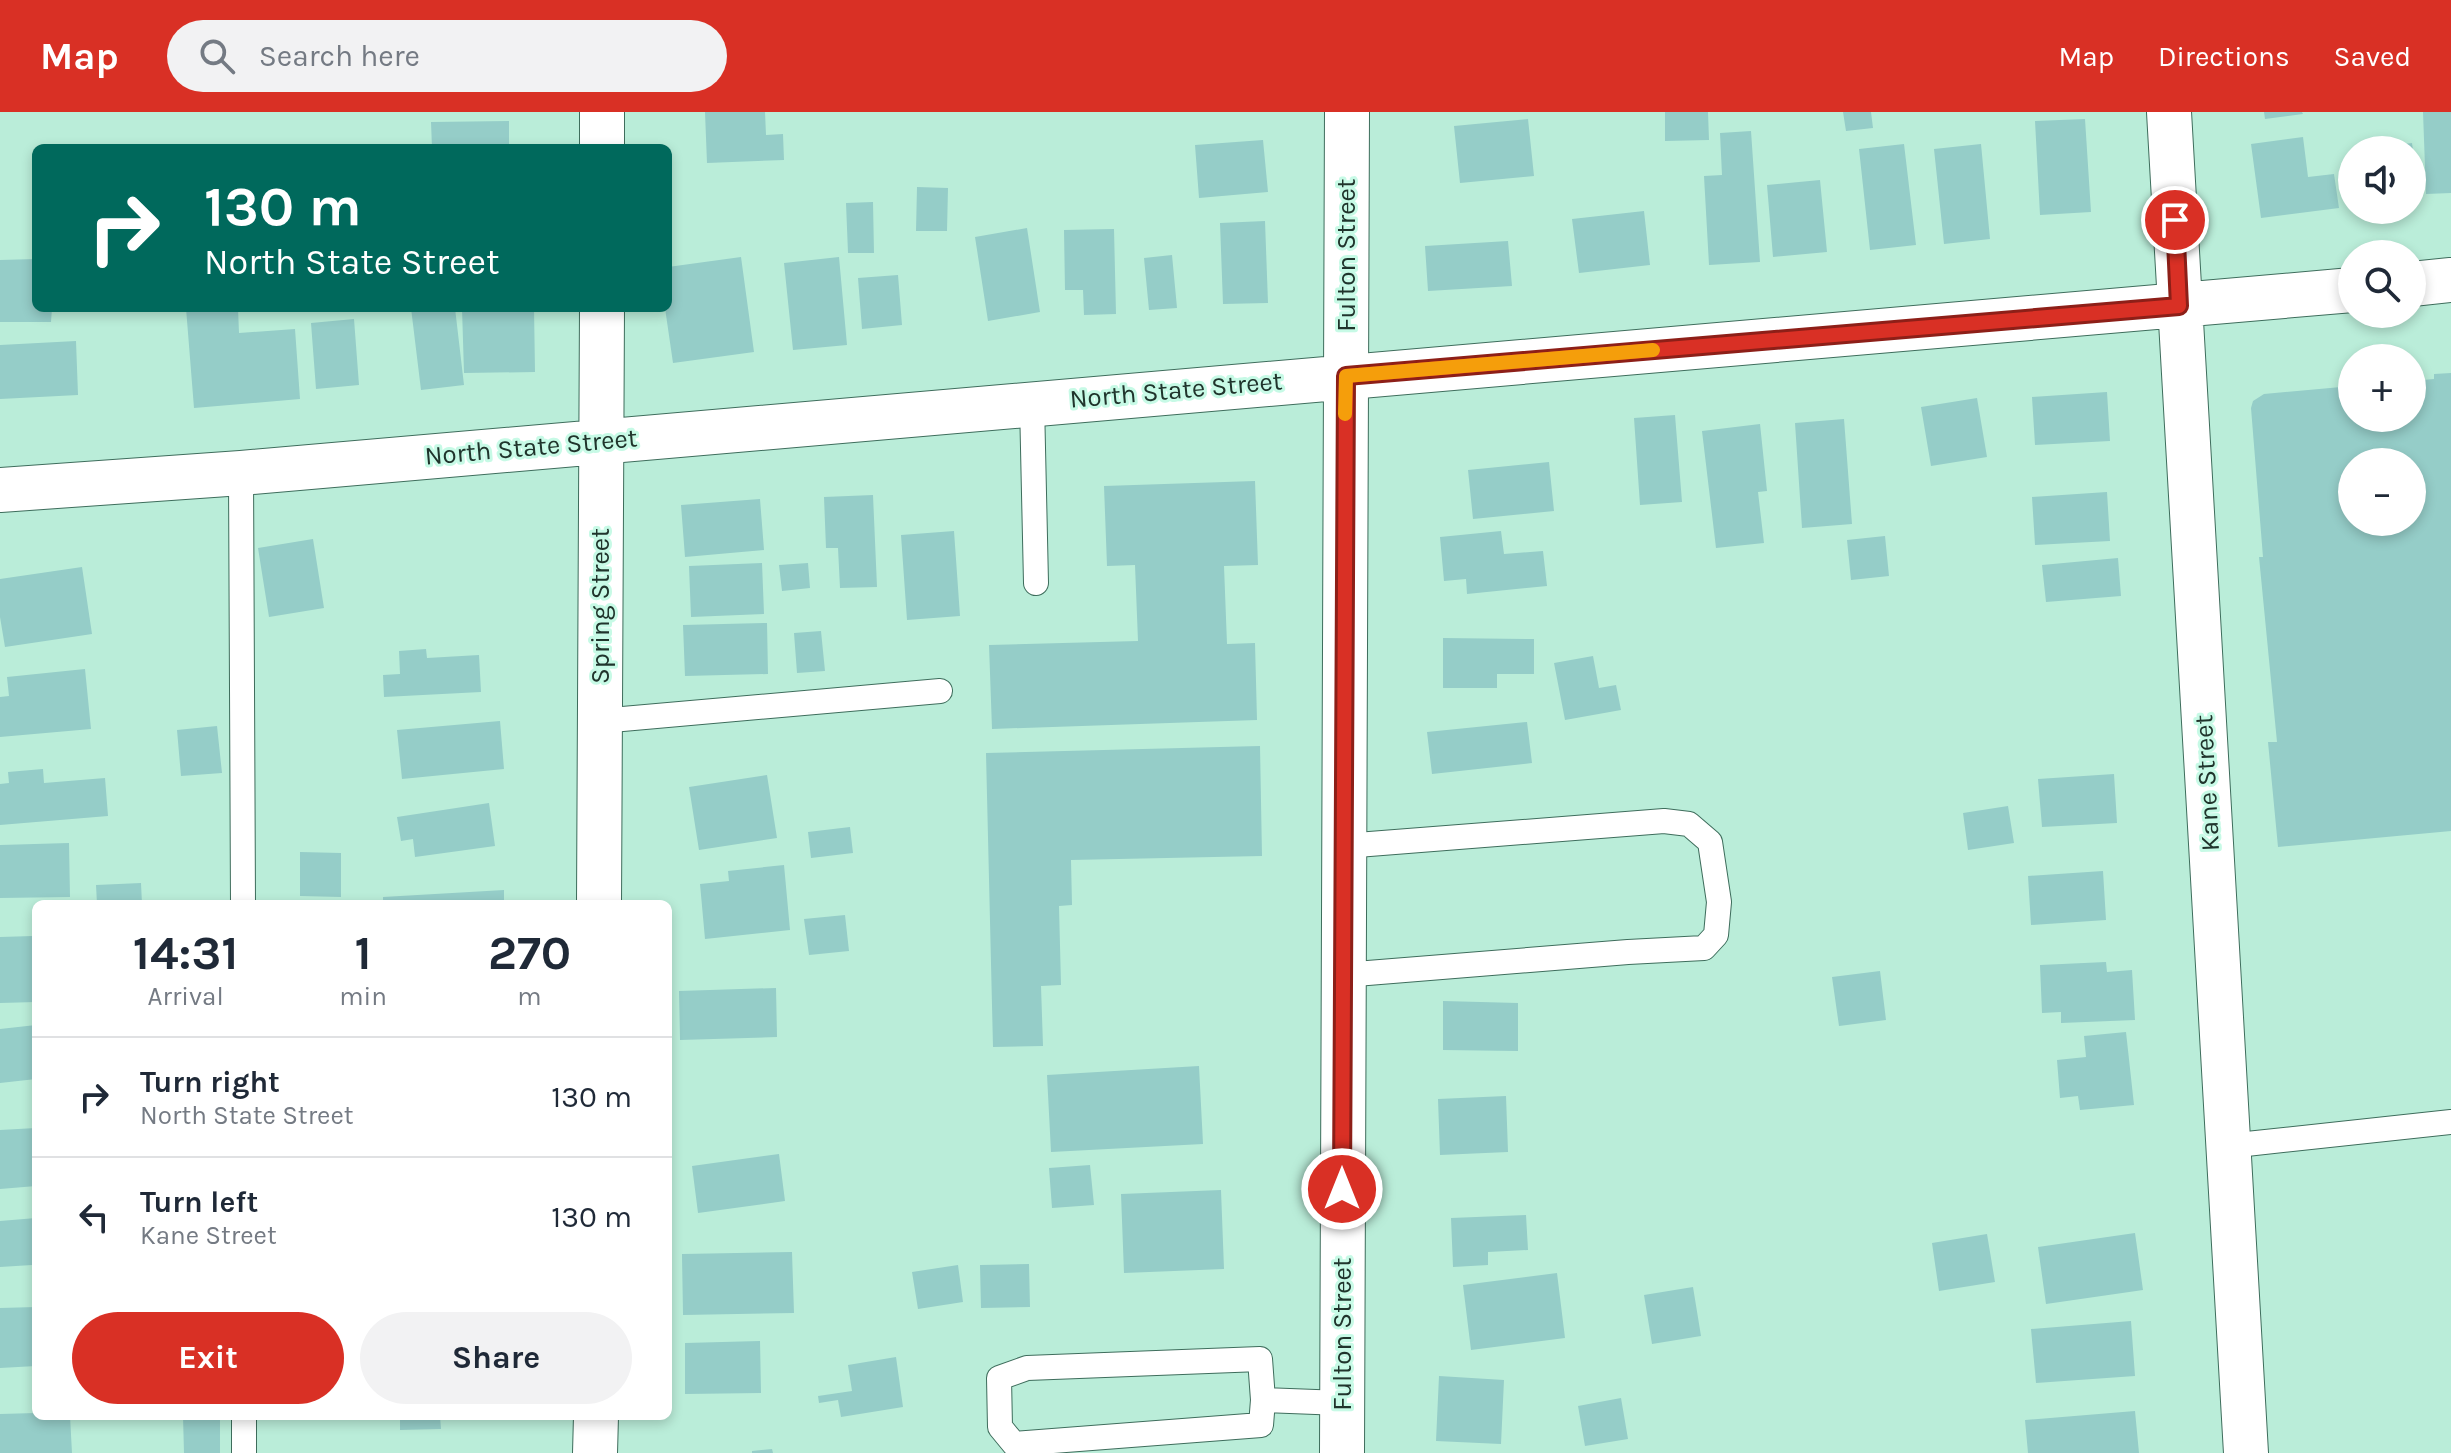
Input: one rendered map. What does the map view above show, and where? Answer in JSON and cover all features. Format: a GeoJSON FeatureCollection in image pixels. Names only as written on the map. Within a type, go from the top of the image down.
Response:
{"type":"FeatureCollection","features":[{"type":"Feature","properties":{"kind":"street"},"geometry":{"type":"LineString","coordinates":[[602,112],[602,144]]}},
{"type":"Feature","properties":{"kind":"street","name":"Fulton Street"},"geometry":{"type":"LineString","coordinates":[[1342,1453],[1347,112]]}},
{"type":"Feature","properties":{"kind":"street","name":"Kane Street"},"geometry":{"type":"LineString","coordinates":[[2169,112],[2246,1453]]}},
{"type":"Feature","properties":{"kind":"street"},"geometry":{"type":"LineString","coordinates":[[2426,283],[2451,280]]}},
{"type":"Feature","properties":{"kind":"street","name":"North State Street"},"geometry":{"type":"LineString","coordinates":[[0,490],[241,473],[2338,291]]}},
{"type":"Feature","properties":{"kind":"street","name":"Spring Street"},"geometry":{"type":"LineString","coordinates":[[599,900],[602,312]]}},
{"type":"Feature","properties":{"kind":"street"},"geometry":{"type":"LineString","coordinates":[[595,1453],[596,1420]]}},
{"type":"Feature","properties":{"kind":"lane"},"geometry":{"type":"LineString","coordinates":[[1032,403],[1036,583]]}},
{"type":"Feature","properties":{"kind":"lane"},"geometry":{"type":"LineString","coordinates":[[241,473],[243,900]]}},
{"type":"Feature","properties":{"kind":"lane"},"geometry":{"type":"LineString","coordinates":[[600,721],[940,691]]}},
{"type":"Feature","properties":{"kind":"lane"},"geometry":{"type":"LineString","coordinates":[[1343,975],[1704,948],[1716,935],[1719,902],[1710,842],[1689,824],[1664,821],[1344,846]]}},
{"type":"Feature","properties":{"kind":"lane"},"geometry":{"type":"LineString","coordinates":[[2228,1146],[2451,1122]]}},
{"type":"Feature","properties":{"kind":"lane"},"geometry":{"type":"LineString","coordinates":[[1260,1359],[1263,1400],[1261,1425],[1014,1444],[1000,1427],[999,1378],[1027,1368],[1260,1359]]}},
{"type":"Feature","properties":{"kind":"lane"},"geometry":{"type":"LineString","coordinates":[[1263,1400],[1342,1403]]}},
{"type":"Feature","properties":{"kind":"lane"},"geometry":{"type":"LineString","coordinates":[[244,1420],[244,1453]]}},
{"type":"Feature","properties":{"kind":"building"},"geometry":{"type":"Polygon","coordinates":[[[705,112],[765,112],[766,135],[783,134],[784,160],[707,163],[705,112]]]}},
{"type":"Feature","properties":{"kind":"building"},"geometry":{"type":"Polygon","coordinates":[[[1665,112],[1708,112],[1709,140],[1665,141],[1665,112]]]}},
{"type":"Feature","properties":{"kind":"building"},"geometry":{"type":"Polygon","coordinates":[[[1843,112],[1871,112],[1873,128],[1846,131],[1843,112]]]}},
{"type":"Feature","properties":{"kind":"building"},"geometry":{"type":"Polygon","coordinates":[[[2264,112],[2302,112],[2303,114],[2265,119],[2264,112]]]}},
{"type":"Feature","properties":{"kind":"building"},"geometry":{"type":"Polygon","coordinates":[[[2423,112],[2451,112],[2451,193],[2426,194],[2423,112]]]}},
{"type":"Feature","properties":{"kind":"building"},"geometry":{"type":"Polygon","coordinates":[[[1528,119],[1534,176],[1460,183],[1454,126],[1528,119]]]}},
{"type":"Feature","properties":{"kind":"building"},"geometry":{"type":"Polygon","coordinates":[[[2085,119],[2091,212],[2040,215],[2035,121],[2085,119]]]}},
{"type":"Feature","properties":{"kind":"building"},"geometry":{"type":"Polygon","coordinates":[[[509,121],[509,144],[432,144],[431,122],[509,121]]]}},
{"type":"Feature","properties":{"kind":"building"},"geometry":{"type":"Polygon","coordinates":[[[1751,131],[1760,262],[1709,265],[1704,176],[1722,175],[1720,133],[1751,131]]]}},
{"type":"Feature","properties":{"kind":"building"},"geometry":{"type":"Polygon","coordinates":[[[2303,137],[2308,177],[2334,174],[2338,208],[2261,218],[2251,144],[2303,137]]]}},
{"type":"Feature","properties":{"kind":"building"},"geometry":{"type":"Polygon","coordinates":[[[1263,140],[1268,192],[1199,198],[1195,145],[1263,140]]]}},
{"type":"Feature","properties":{"kind":"building"},"geometry":{"type":"Polygon","coordinates":[[[1904,144],[1916,245],[1870,250],[1859,149],[1904,144]]]}},
{"type":"Feature","properties":{"kind":"building"},"geometry":{"type":"Polygon","coordinates":[[[1981,144],[1990,239],[1944,244],[1934,149],[1981,144]]]}},
{"type":"Feature","properties":{"kind":"building"},"geometry":{"type":"Polygon","coordinates":[[[1820,180],[1827,252],[1773,257],[1767,185],[1820,180]]]}},
{"type":"Feature","properties":{"kind":"building"},"geometry":{"type":"Polygon","coordinates":[[[917,187],[948,188],[947,231],[916,231],[917,187]]]}},
{"type":"Feature","properties":{"kind":"building"},"geometry":{"type":"Polygon","coordinates":[[[873,202],[874,253],[848,253],[846,203],[873,202]]]}},
{"type":"Feature","properties":{"kind":"building"},"geometry":{"type":"Polygon","coordinates":[[[1644,211],[1650,265],[1579,273],[1572,219],[1644,211]]]}},
{"type":"Feature","properties":{"kind":"building"},"geometry":{"type":"Polygon","coordinates":[[[1265,221],[1268,303],[1223,304],[1220,223],[1265,221]]]}},
{"type":"Feature","properties":{"kind":"building"},"geometry":{"type":"Polygon","coordinates":[[[1027,228],[1040,312],[988,321],[975,237],[1027,228]]]}},
{"type":"Feature","properties":{"kind":"building"},"geometry":{"type":"Polygon","coordinates":[[[1114,229],[1116,314],[1084,315],[1083,290],[1065,290],[1064,230],[1114,229]]]}},
{"type":"Feature","properties":{"kind":"building"},"geometry":{"type":"Polygon","coordinates":[[[1508,241],[1512,286],[1428,291],[1425,246],[1508,241]]]}},
{"type":"Feature","properties":{"kind":"building"},"geometry":{"type":"Polygon","coordinates":[[[1172,255],[1177,308],[1149,310],[1144,258],[1172,255]]]}},
{"type":"Feature","properties":{"kind":"building"},"geometry":{"type":"Polygon","coordinates":[[[741,257],[754,352],[673,363],[666,312],[672,312],[672,266],[741,257]]]}},
{"type":"Feature","properties":{"kind":"building"},"geometry":{"type":"Polygon","coordinates":[[[839,257],[847,345],[793,350],[784,263],[839,257]]]}},
{"type":"Feature","properties":{"kind":"building"},"geometry":{"type":"Polygon","coordinates":[[[32,259],[32,312],[52,312],[51,322],[0,322],[0,260],[32,259]]]}},
{"type":"Feature","properties":{"kind":"building"},"geometry":{"type":"Polygon","coordinates":[[[898,275],[902,325],[862,329],[858,278],[898,275]]]}},
{"type":"Feature","properties":{"kind":"building"},"geometry":{"type":"Polygon","coordinates":[[[186,312],[238,312],[239,333],[295,329],[300,399],[194,408],[186,312]]]}},
{"type":"Feature","properties":{"kind":"building"},"geometry":{"type":"Polygon","coordinates":[[[411,312],[455,312],[464,385],[421,390],[411,312]]]}},
{"type":"Feature","properties":{"kind":"building"},"geometry":{"type":"Polygon","coordinates":[[[462,312],[534,312],[535,372],[464,373],[462,312]]]}},
{"type":"Feature","properties":{"kind":"building"},"geometry":{"type":"Polygon","coordinates":[[[354,319],[359,385],[316,389],[311,323],[354,319]]]}},
{"type":"Feature","properties":{"kind":"building"},"geometry":{"type":"Polygon","coordinates":[[[76,341],[78,395],[0,399],[0,345],[76,341]]]}},
{"type":"Feature","properties":{"kind":"building"},"geometry":{"type":"Polygon","coordinates":[[[2451,373],[2451,831],[2278,847],[2268,742],[2277,742],[2259,557],[2263,557],[2251,408],[2253,401],[2264,394],[2338,387],[2338,432],[2426,432],[2426,380],[2434,379],[2434,374],[2451,373]]]}},
{"type":"Feature","properties":{"kind":"building"},"geometry":{"type":"Polygon","coordinates":[[[2107,392],[2110,441],[2035,445],[2032,397],[2107,392]]]}},
{"type":"Feature","properties":{"kind":"building"},"geometry":{"type":"Polygon","coordinates":[[[1977,398],[1987,457],[1931,466],[1921,407],[1977,398]]]}},
{"type":"Feature","properties":{"kind":"building"},"geometry":{"type":"Polygon","coordinates":[[[1675,415],[1682,502],[1640,505],[1634,418],[1675,415]]]}},
{"type":"Feature","properties":{"kind":"building"},"geometry":{"type":"Polygon","coordinates":[[[1844,419],[1852,524],[1802,528],[1795,423],[1844,419]]]}},
{"type":"Feature","properties":{"kind":"building"},"geometry":{"type":"Polygon","coordinates":[[[1760,424],[1767,491],[1758,492],[1764,543],[1716,548],[1702,431],[1760,424]]]}},
{"type":"Feature","properties":{"kind":"building"},"geometry":{"type":"Polygon","coordinates":[[[1549,462],[1554,511],[1473,519],[1468,470],[1549,462]]]}},
{"type":"Feature","properties":{"kind":"building"},"geometry":{"type":"Polygon","coordinates":[[[1255,481],[1258,565],[1224,566],[1227,644],[1255,643],[1257,720],[992,729],[989,645],[1138,641],[1135,565],[1107,566],[1104,486],[1255,481]]]}},
{"type":"Feature","properties":{"kind":"building"},"geometry":{"type":"Polygon","coordinates":[[[2107,492],[2110,541],[2035,545],[2032,497],[2107,492]]]}},
{"type":"Feature","properties":{"kind":"building"},"geometry":{"type":"Polygon","coordinates":[[[873,495],[877,587],[840,588],[838,548],[826,548],[824,497],[873,495]]]}},
{"type":"Feature","properties":{"kind":"building"},"geometry":{"type":"Polygon","coordinates":[[[760,499],[764,550],[685,557],[681,505],[760,499]]]}},
{"type":"Feature","properties":{"kind":"building"},"geometry":{"type":"Polygon","coordinates":[[[954,531],[960,616],[907,620],[901,535],[954,531]]]}},
{"type":"Feature","properties":{"kind":"building"},"geometry":{"type":"Polygon","coordinates":[[[1501,531],[1504,554],[1543,551],[1547,586],[1467,594],[1466,579],[1444,581],[1440,537],[1501,531]]]}},
{"type":"Feature","properties":{"kind":"building"},"geometry":{"type":"Polygon","coordinates":[[[1885,536],[1889,576],[1851,580],[1847,540],[1885,536]]]}},
{"type":"Feature","properties":{"kind":"building"},"geometry":{"type":"Polygon","coordinates":[[[313,539],[324,608],[269,617],[258,548],[313,539]]]}},
{"type":"Feature","properties":{"kind":"building"},"geometry":{"type":"Polygon","coordinates":[[[2118,558],[2121,596],[2046,602],[2042,565],[2118,558]]]}},
{"type":"Feature","properties":{"kind":"building"},"geometry":{"type":"Polygon","coordinates":[[[762,563],[764,614],[691,617],[689,566],[762,563]]]}},
{"type":"Feature","properties":{"kind":"building"},"geometry":{"type":"Polygon","coordinates":[[[808,563],[810,588],[782,591],[779,565],[808,563]]]}},
{"type":"Feature","properties":{"kind":"building"},"geometry":{"type":"Polygon","coordinates":[[[82,567],[92,634],[5,647],[0,617],[0,579],[82,567]]]}},
{"type":"Feature","properties":{"kind":"building"},"geometry":{"type":"Polygon","coordinates":[[[767,623],[768,674],[685,676],[683,625],[767,623]]]}},
{"type":"Feature","properties":{"kind":"building"},"geometry":{"type":"Polygon","coordinates":[[[821,631],[825,671],[797,673],[794,633],[821,631]]]}},
{"type":"Feature","properties":{"kind":"building"},"geometry":{"type":"Polygon","coordinates":[[[1443,638],[1534,639],[1534,674],[1497,674],[1497,688],[1443,688],[1443,638]]]}},
{"type":"Feature","properties":{"kind":"building"},"geometry":{"type":"Polygon","coordinates":[[[426,649],[427,658],[479,655],[481,692],[384,697],[383,675],[400,674],[399,651],[426,649]]]}},
{"type":"Feature","properties":{"kind":"building"},"geometry":{"type":"Polygon","coordinates":[[[1593,656],[1599,688],[1616,685],[1621,710],[1565,720],[1554,663],[1593,656]]]}},
{"type":"Feature","properties":{"kind":"building"},"geometry":{"type":"Polygon","coordinates":[[[85,669],[91,729],[0,737],[0,697],[9,696],[7,677],[85,669]]]}},
{"type":"Feature","properties":{"kind":"building"},"geometry":{"type":"Polygon","coordinates":[[[500,721],[504,769],[402,779],[397,730],[500,721]]]}},
{"type":"Feature","properties":{"kind":"building"},"geometry":{"type":"Polygon","coordinates":[[[1527,722],[1532,763],[1432,774],[1427,732],[1527,722]]]}},
{"type":"Feature","properties":{"kind":"building"},"geometry":{"type":"Polygon","coordinates":[[[217,726],[222,773],[181,776],[177,730],[217,726]]]}},
{"type":"Feature","properties":{"kind":"building"},"geometry":{"type":"Polygon","coordinates":[[[1260,746],[1262,856],[1071,860],[1072,905],[1059,906],[1061,985],[1041,986],[1043,1046],[993,1047],[986,753],[1260,746]]]}},
{"type":"Feature","properties":{"kind":"building"},"geometry":{"type":"Polygon","coordinates":[[[43,769],[44,783],[105,778],[108,816],[0,825],[0,784],[9,783],[8,772],[43,769]]]}},
{"type":"Feature","properties":{"kind":"building"},"geometry":{"type":"Polygon","coordinates":[[[2114,774],[2117,823],[2042,827],[2038,779],[2114,774]]]}},
{"type":"Feature","properties":{"kind":"building"},"geometry":{"type":"Polygon","coordinates":[[[767,775],[777,838],[699,850],[689,787],[767,775]]]}},
{"type":"Feature","properties":{"kind":"building"},"geometry":{"type":"Polygon","coordinates":[[[489,803],[495,846],[415,857],[413,839],[401,841],[397,817],[489,803]]]}},
{"type":"Feature","properties":{"kind":"building"},"geometry":{"type":"Polygon","coordinates":[[[2008,806],[2014,843],[1968,850],[1963,813],[2008,806]]]}},
{"type":"Feature","properties":{"kind":"building"},"geometry":{"type":"Polygon","coordinates":[[[850,827],[853,853],[811,858],[808,832],[850,827]]]}},
{"type":"Feature","properties":{"kind":"building"},"geometry":{"type":"Polygon","coordinates":[[[69,843],[70,897],[0,898],[0,845],[69,843]]]}},
{"type":"Feature","properties":{"kind":"building"},"geometry":{"type":"Polygon","coordinates":[[[300,852],[341,853],[341,897],[300,896],[300,852]]]}},
{"type":"Feature","properties":{"kind":"building"},"geometry":{"type":"Polygon","coordinates":[[[784,865],[790,930],[705,939],[700,884],[729,881],[728,871],[784,865]]]}},
{"type":"Feature","properties":{"kind":"building"},"geometry":{"type":"Polygon","coordinates":[[[2103,871],[2106,920],[2031,925],[2028,876],[2103,871]]]}},
{"type":"Feature","properties":{"kind":"building"},"geometry":{"type":"Polygon","coordinates":[[[141,883],[142,900],[97,900],[96,885],[141,883]]]}},
{"type":"Feature","properties":{"kind":"building"},"geometry":{"type":"Polygon","coordinates":[[[504,890],[504,900],[383,900],[383,897],[504,890]]]}},
{"type":"Feature","properties":{"kind":"building"},"geometry":{"type":"Polygon","coordinates":[[[845,915],[849,951],[809,955],[804,919],[845,915]]]}},
{"type":"Feature","properties":{"kind":"building"},"geometry":{"type":"Polygon","coordinates":[[[32,936],[32,1002],[0,1003],[0,937],[32,936]]]}},
{"type":"Feature","properties":{"kind":"building"},"geometry":{"type":"Polygon","coordinates":[[[2106,962],[2107,972],[2132,970],[2135,1020],[2061,1023],[2061,1012],[2042,1013],[2040,965],[2106,962]]]}},
{"type":"Feature","properties":{"kind":"building"},"geometry":{"type":"Polygon","coordinates":[[[1880,971],[1886,1020],[1839,1026],[1832,977],[1880,971]]]}},
{"type":"Feature","properties":{"kind":"building"},"geometry":{"type":"Polygon","coordinates":[[[776,988],[777,1037],[680,1040],[679,991],[776,988]]]}},
{"type":"Feature","properties":{"kind":"building"},"geometry":{"type":"Polygon","coordinates":[[[1443,1001],[1518,1003],[1518,1051],[1443,1050],[1443,1001]]]}},
{"type":"Feature","properties":{"kind":"building"},"geometry":{"type":"Polygon","coordinates":[[[32,1025],[32,1079],[0,1083],[0,1029],[32,1025]]]}},
{"type":"Feature","properties":{"kind":"building"},"geometry":{"type":"Polygon","coordinates":[[[2126,1032],[2134,1105],[2080,1110],[2078,1096],[2060,1098],[2057,1060],[2086,1057],[2084,1036],[2126,1032]]]}},
{"type":"Feature","properties":{"kind":"building"},"geometry":{"type":"Polygon","coordinates":[[[1199,1066],[1203,1144],[1051,1152],[1047,1075],[1199,1066]]]}},
{"type":"Feature","properties":{"kind":"building"},"geometry":{"type":"Polygon","coordinates":[[[1506,1096],[1508,1152],[1440,1155],[1438,1099],[1506,1096]]]}},
{"type":"Feature","properties":{"kind":"building"},"geometry":{"type":"Polygon","coordinates":[[[32,1128],[32,1186],[0,1189],[0,1130],[32,1128]]]}},
{"type":"Feature","properties":{"kind":"building"},"geometry":{"type":"Polygon","coordinates":[[[779,1154],[785,1201],[698,1213],[692,1166],[779,1154]]]}},
{"type":"Feature","properties":{"kind":"building"},"geometry":{"type":"Polygon","coordinates":[[[1090,1165],[1094,1205],[1052,1208],[1049,1168],[1090,1165]]]}},
{"type":"Feature","properties":{"kind":"building"},"geometry":{"type":"Polygon","coordinates":[[[1221,1190],[1224,1269],[1124,1273],[1121,1194],[1221,1190]]]}},
{"type":"Feature","properties":{"kind":"building"},"geometry":{"type":"Polygon","coordinates":[[[1526,1215],[1528,1250],[1488,1252],[1488,1265],[1453,1267],[1451,1218],[1526,1215]]]}},
{"type":"Feature","properties":{"kind":"building"},"geometry":{"type":"Polygon","coordinates":[[[32,1218],[32,1265],[0,1267],[0,1221],[32,1218]]]}},
{"type":"Feature","properties":{"kind":"building"},"geometry":{"type":"Polygon","coordinates":[[[2135,1233],[2143,1290],[2046,1304],[2038,1247],[2135,1233]]]}},
{"type":"Feature","properties":{"kind":"building"},"geometry":{"type":"Polygon","coordinates":[[[1987,1234],[1995,1282],[1939,1291],[1932,1243],[1987,1234]]]}},
{"type":"Feature","properties":{"kind":"building"},"geometry":{"type":"Polygon","coordinates":[[[792,1252],[794,1313],[683,1315],[682,1254],[792,1252]]]}},
{"type":"Feature","properties":{"kind":"building"},"geometry":{"type":"Polygon","coordinates":[[[1029,1264],[1030,1307],[981,1308],[980,1265],[1029,1264]]]}},
{"type":"Feature","properties":{"kind":"building"},"geometry":{"type":"Polygon","coordinates":[[[958,1265],[963,1302],[918,1309],[912,1272],[958,1265]]]}},
{"type":"Feature","properties":{"kind":"building"},"geometry":{"type":"Polygon","coordinates":[[[1557,1273],[1565,1338],[1471,1350],[1463,1285],[1557,1273]]]}},
{"type":"Feature","properties":{"kind":"building"},"geometry":{"type":"Polygon","coordinates":[[[1693,1287],[1701,1336],[1652,1344],[1644,1295],[1693,1287]]]}},
{"type":"Feature","properties":{"kind":"building"},"geometry":{"type":"Polygon","coordinates":[[[32,1307],[32,1366],[0,1368],[0,1308],[32,1307]]]}},
{"type":"Feature","properties":{"kind":"building"},"geometry":{"type":"Polygon","coordinates":[[[2131,1321],[2135,1376],[2036,1383],[2031,1329],[2131,1321]]]}},
{"type":"Feature","properties":{"kind":"building"},"geometry":{"type":"Polygon","coordinates":[[[760,1341],[761,1393],[685,1394],[685,1343],[760,1341]]]}},
{"type":"Feature","properties":{"kind":"building"},"geometry":{"type":"Polygon","coordinates":[[[896,1357],[903,1407],[841,1417],[838,1400],[819,1403],[818,1396],[852,1391],[848,1365],[896,1357]]]}},
{"type":"Feature","properties":{"kind":"building"},"geometry":{"type":"Polygon","coordinates":[[[1439,1376],[1504,1380],[1501,1444],[1436,1441],[1439,1376]]]}},
{"type":"Feature","properties":{"kind":"building"},"geometry":{"type":"Polygon","coordinates":[[[1621,1398],[1628,1439],[1585,1446],[1578,1406],[1621,1398]]]}},
{"type":"Feature","properties":{"kind":"building"},"geometry":{"type":"Polygon","coordinates":[[[2135,1411],[2139,1453],[2028,1453],[2025,1420],[2135,1411]]]}},
{"type":"Feature","properties":{"kind":"building"},"geometry":{"type":"Polygon","coordinates":[[[32,1413],[32,1420],[70,1420],[72,1453],[0,1453],[0,1414],[32,1413]]]}},
{"type":"Feature","properties":{"kind":"building"},"geometry":{"type":"Polygon","coordinates":[[[183,1420],[220,1420],[220,1453],[184,1453],[183,1420]]]}},
{"type":"Feature","properties":{"kind":"building"},"geometry":{"type":"Polygon","coordinates":[[[400,1420],[440,1420],[441,1429],[400,1430],[400,1420]]]}},
{"type":"Feature","properties":{"kind":"building"},"geometry":{"type":"Polygon","coordinates":[[[772,1449],[773,1453],[752,1453],[752,1451],[772,1449]]]}},
{"type":"Feature","properties":{"kind":"slow traffic"},"geometry":{"type":"LineString","coordinates":[[1345,414],[1346,376],[1653,350]]}},
{"type":"Feature","properties":{"kind":"route"},"geometry":{"type":"LineString","coordinates":[[1342,1189],[1346,376],[2179,306],[2175,220]]}}]}
